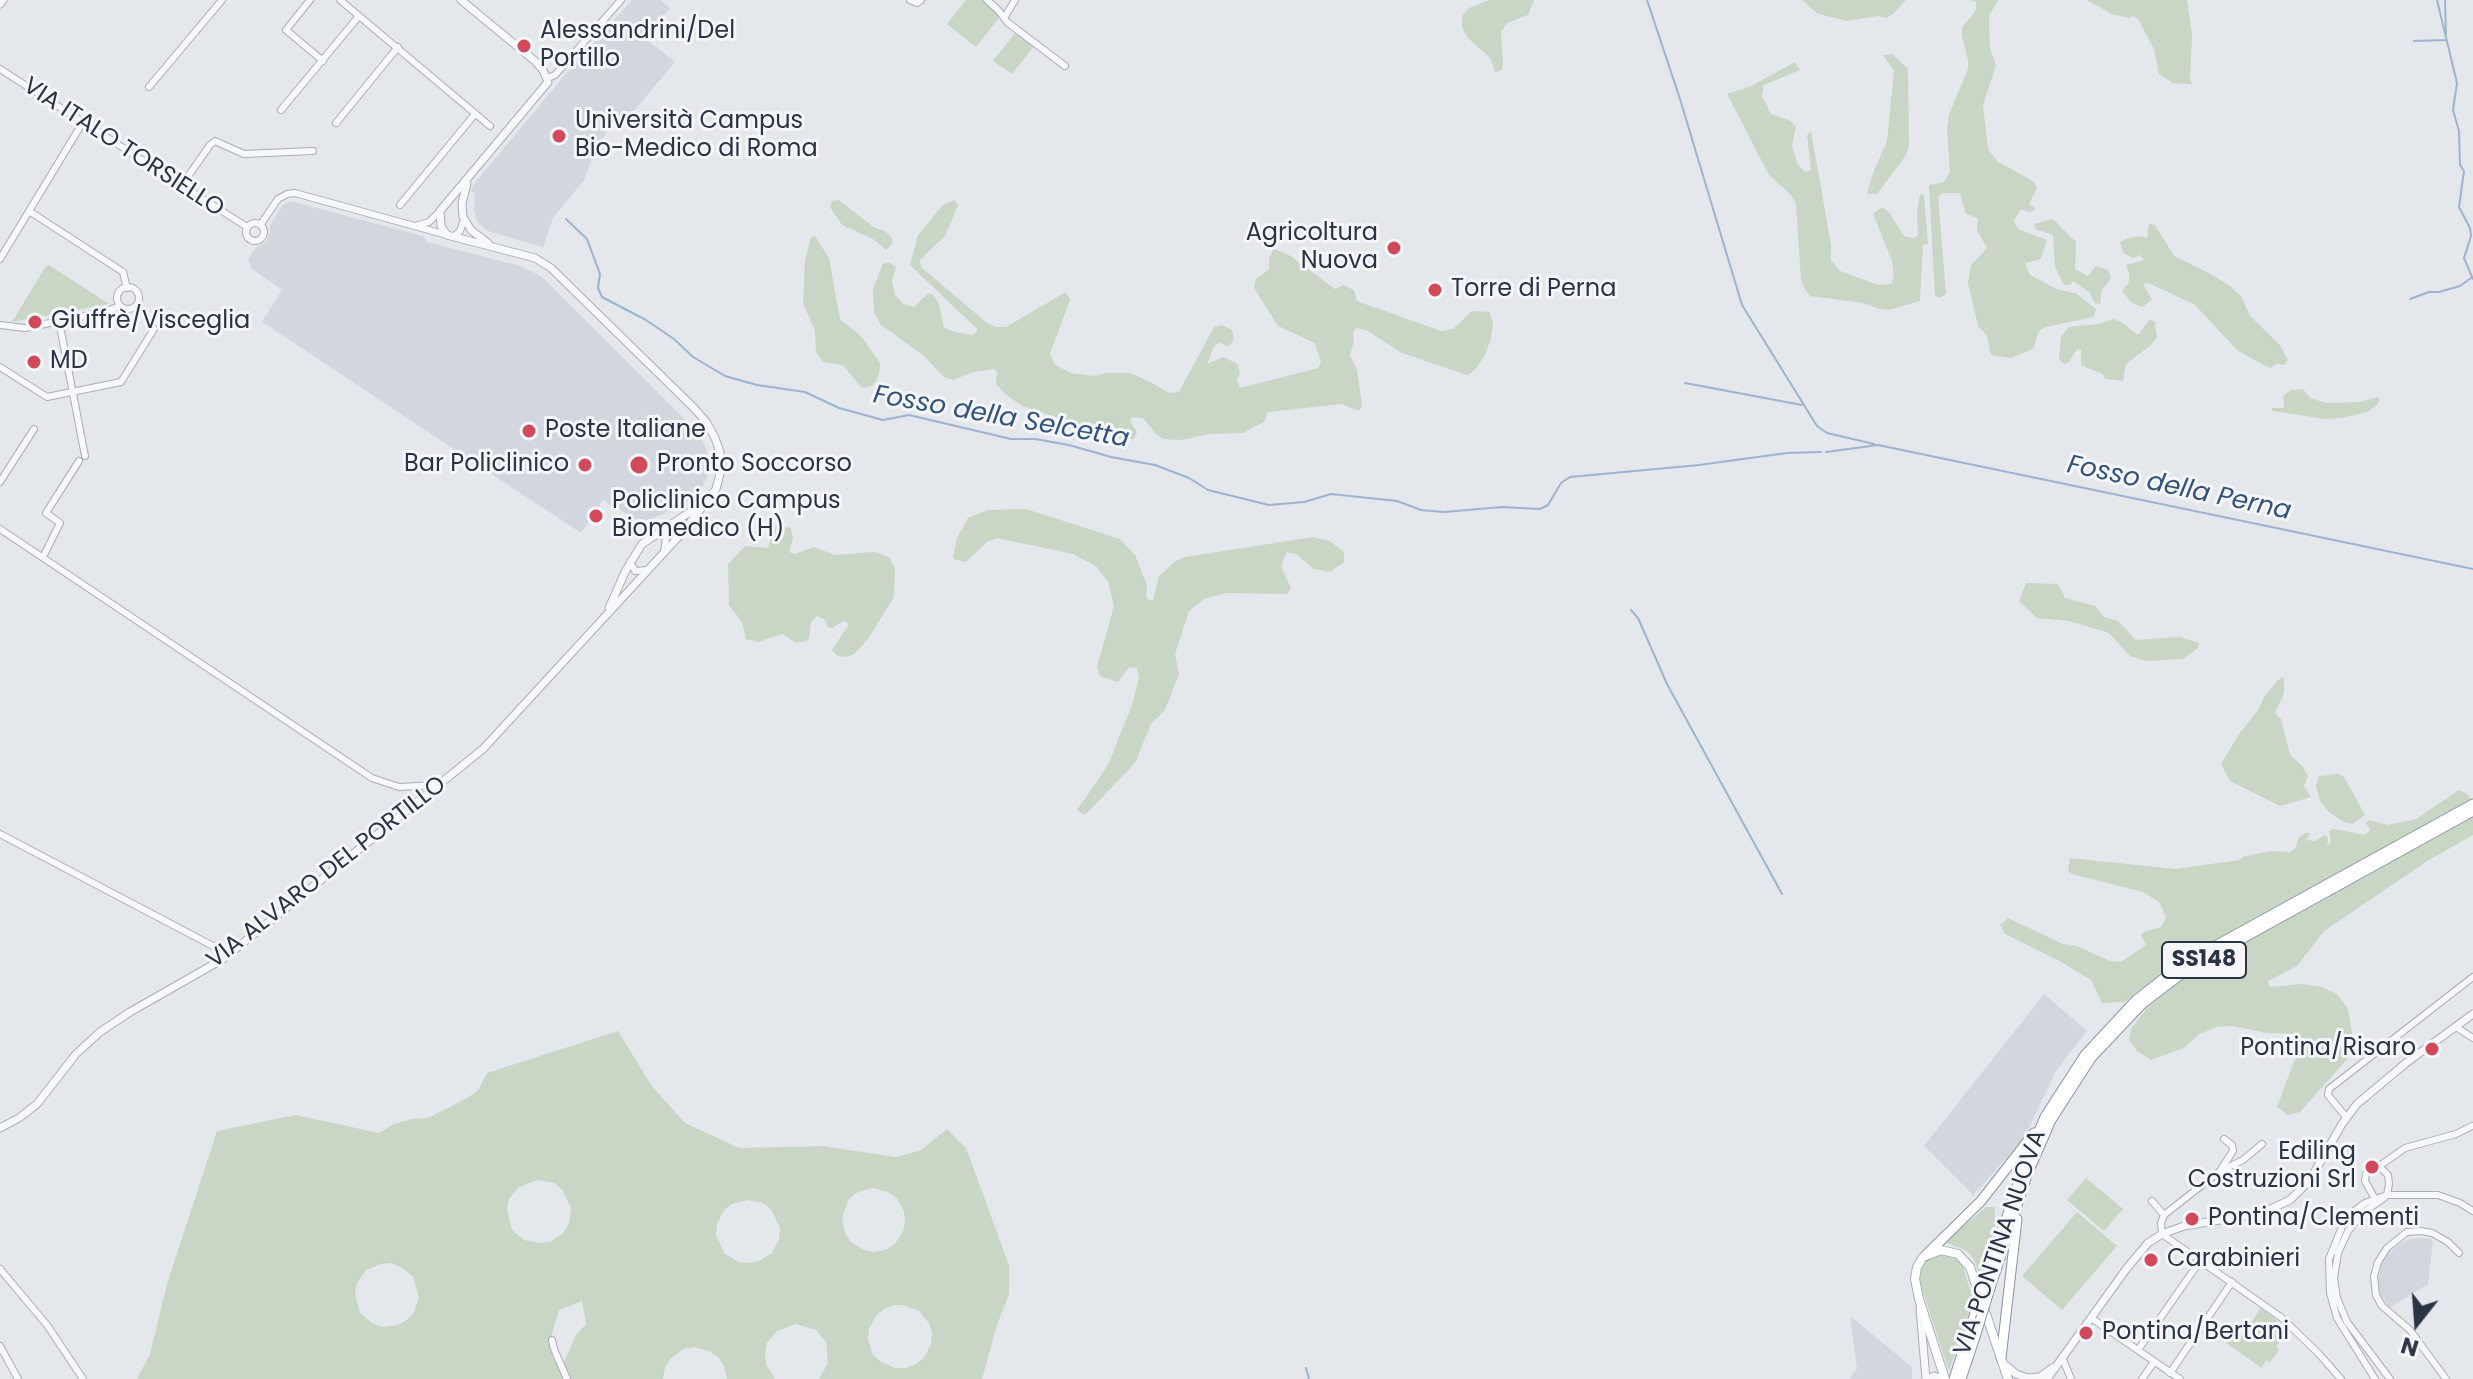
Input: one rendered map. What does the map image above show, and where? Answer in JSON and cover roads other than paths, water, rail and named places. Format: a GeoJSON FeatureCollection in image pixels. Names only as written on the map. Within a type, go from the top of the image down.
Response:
{"type":"FeatureCollection","features":[{"type":"Feature","properties":{"kind":"highway","name":"VIA PONTINA NUOVA"},"geometry":{"type":"LineString","coordinates":[[1961,1379],[2024,1166],[2045,1117],[2085,1055],[2136,1000],[2172,972],[2473,804]]}},
{"type":"Feature","properties":{"kind":"highway","name":"VIA PONTINA NUOVA"},"geometry":{"type":"LineString","coordinates":[[1954,1379],[1976,1310],[2051,1120],[2074,1081],[2110,1036],[2142,1004],[2180,975],[2473,811]]}},
{"type":"Feature","properties":{"kind":"highway"},"geometry":{"type":"LineString","coordinates":[[1924,1257],[1999,1181],[2045,1117]]}},
{"type":"Feature","properties":{"kind":"highway"},"geometry":{"type":"LineString","coordinates":[[2001,1358],[2020,1197]]}},
{"type":"Feature","properties":{"kind":"main road"},"geometry":{"type":"LineString","coordinates":[[1944,1379],[1915,1279],[1924,1257],[1938,1250],[1961,1255],[1968,1264],[2008,1379]]}},
{"type":"Feature","properties":{"kind":"street"},"geometry":{"type":"LineString","coordinates":[[149,87],[222,0]]}},
{"type":"Feature","properties":{"kind":"street"},"geometry":{"type":"LineString","coordinates":[[310,0],[286,30],[323,61]]}},
{"type":"Feature","properties":{"kind":"street"},"geometry":{"type":"LineString","coordinates":[[340,0],[490,126]]}},
{"type":"Feature","properties":{"kind":"street"},"geometry":{"type":"LineString","coordinates":[[410,224],[427,223],[442,209],[546,86],[547,78],[535,61],[461,0]]}},
{"type":"Feature","properties":{"kind":"street"},"geometry":{"type":"LineString","coordinates":[[605,0],[613,7]]}},
{"type":"Feature","properties":{"kind":"street"},"geometry":{"type":"LineString","coordinates":[[547,78],[555,75],[621,0]]}},
{"type":"Feature","properties":{"kind":"street"},"geometry":{"type":"LineString","coordinates":[[987,0],[1004,18],[1065,66]]}},
{"type":"Feature","properties":{"kind":"street"},"geometry":{"type":"LineString","coordinates":[[1004,18],[1015,0]]}},
{"type":"Feature","properties":{"kind":"street"},"geometry":{"type":"LineString","coordinates":[[281,110],[359,16]]}},
{"type":"Feature","properties":{"kind":"street"},"geometry":{"type":"LineString","coordinates":[[336,123],[398,47]]}},
{"type":"Feature","properties":{"kind":"street","name":"VIA ITALO TORSIELLO"},"geometry":{"type":"LineString","coordinates":[[0,69],[247,227]]}},
{"type":"Feature","properties":{"kind":"street"},"geometry":{"type":"LineString","coordinates":[[400,205],[475,114]]}},
{"type":"Feature","properties":{"kind":"street"},"geometry":{"type":"LineString","coordinates":[[0,259],[83,122]]}},
{"type":"Feature","properties":{"kind":"street"},"geometry":{"type":"LineString","coordinates":[[182,185],[215,141],[244,154],[313,151]]}},
{"type":"Feature","properties":{"kind":"street"},"geometry":{"type":"LineString","coordinates":[[450,236],[459,233],[464,190],[471,175]]}},
{"type":"Feature","properties":{"kind":"street"},"geometry":{"type":"LineString","coordinates":[[261,224],[277,201],[295,193],[535,258],[551,268],[707,423],[717,442],[721,461],[718,484],[710,499]]}},
{"type":"Feature","properties":{"kind":"street"},"geometry":{"type":"LineString","coordinates":[[442,209],[455,208],[473,232],[493,247]]}},
{"type":"Feature","properties":{"kind":"street"},"geometry":{"type":"LineString","coordinates":[[442,209],[440,224],[450,236]]}},
{"type":"Feature","properties":{"kind":"street"},"geometry":{"type":"LineString","coordinates":[[29,211],[123,272],[127,288]]}},
{"type":"Feature","properties":{"kind":"street"},"geometry":{"type":"LineString","coordinates":[[252,223],[261,224],[264,235],[257,241],[248,238],[247,227],[252,223]]}},
{"type":"Feature","properties":{"kind":"street"},"geometry":{"type":"LineString","coordinates":[[120,306],[117,299],[119,293],[127,288]]}},
{"type":"Feature","properties":{"kind":"street"},"geometry":{"type":"LineString","coordinates":[[0,325],[22,328],[120,306],[130,309],[138,302],[137,292],[127,288]]}},
{"type":"Feature","properties":{"kind":"street"},"geometry":{"type":"LineString","coordinates":[[43,557],[60,523],[46,513],[82,459],[59,321]]}},
{"type":"Feature","properties":{"kind":"street"},"geometry":{"type":"LineString","coordinates":[[0,367],[47,397],[121,382],[154,329]]}},
{"type":"Feature","properties":{"kind":"street"},"geometry":{"type":"LineString","coordinates":[[0,482],[34,429]]}},
{"type":"Feature","properties":{"kind":"street","name":"VIA ALVARO DEL PORTILLO"},"geometry":{"type":"LineString","coordinates":[[599,623],[641,545],[710,499]]}},
{"type":"Feature","properties":{"kind":"street","name":"VIA ALVARO DEL PORTILLO"},"geometry":{"type":"LineString","coordinates":[[0,1128],[37,1104],[76,1054],[100,1032],[227,956],[500,733],[710,499]]}},
{"type":"Feature","properties":{"kind":"street"},"geometry":{"type":"LineString","coordinates":[[0,529],[372,778],[399,787],[437,785]]}},
{"type":"Feature","properties":{"kind":"street"},"geometry":{"type":"LineString","coordinates":[[657,533],[666,536],[664,552]]}},
{"type":"Feature","properties":{"kind":"street"},"geometry":{"type":"LineString","coordinates":[[630,562],[635,571],[647,570]]}},
{"type":"Feature","properties":{"kind":"street"},"geometry":{"type":"LineString","coordinates":[[0,834],[227,956]]}},
{"type":"Feature","properties":{"kind":"street"},"geometry":{"type":"LineString","coordinates":[[2346,1117],[2328,1095],[2329,1089],[2473,977]]}},
{"type":"Feature","properties":{"kind":"street"},"geometry":{"type":"LineString","coordinates":[[2047,1379],[2140,1251],[2162,1234],[2188,1225],[2262,1213],[2283,1204],[2310,1180],[2346,1117],[2372,1090],[2473,1014]]}},
{"type":"Feature","properties":{"kind":"street"},"geometry":{"type":"LineString","coordinates":[[2456,1027],[2473,1038]]}},
{"type":"Feature","properties":{"kind":"street"},"geometry":{"type":"LineString","coordinates":[[2375,1200],[2366,1187],[2365,1178],[2370,1170],[2401,1150],[2472,1126]]}},
{"type":"Feature","properties":{"kind":"street"},"geometry":{"type":"LineString","coordinates":[[2220,1171],[2233,1151],[2232,1145],[2224,1139]]}},
{"type":"Feature","properties":{"kind":"street"},"geometry":{"type":"LineString","coordinates":[[2262,1144],[2243,1160],[2220,1171],[2164,1215],[2162,1234],[2286,1321],[2341,1379]]}},
{"type":"Feature","properties":{"kind":"street"},"geometry":{"type":"LineString","coordinates":[[2378,1167],[2389,1178],[2387,1195]]}},
{"type":"Feature","properties":{"kind":"street"},"geometry":{"type":"LineString","coordinates":[[2220,1171],[2268,1182]]}},
{"type":"Feature","properties":{"kind":"street"},"geometry":{"type":"LineString","coordinates":[[2375,1379],[2334,1310],[2329,1290],[2329,1265],[2344,1223],[2360,1206],[2387,1195],[2438,1195],[2473,1211]]}},
{"type":"Feature","properties":{"kind":"street"},"geometry":{"type":"LineString","coordinates":[[2375,1200],[2348,1231],[2338,1253],[2334,1274],[2337,1298],[2349,1325],[2390,1379]]}},
{"type":"Feature","properties":{"kind":"street"},"geometry":{"type":"LineString","coordinates":[[2152,1201],[2164,1215]]}},
{"type":"Feature","properties":{"kind":"street"},"geometry":{"type":"LineString","coordinates":[[2446,1379],[2410,1330],[2382,1306],[2376,1295],[2374,1276],[2387,1248],[2407,1232],[2432,1233],[2459,1253]]}},
{"type":"Feature","properties":{"kind":"street"},"geometry":{"type":"LineString","coordinates":[[2138,1350],[2200,1261]]}},
{"type":"Feature","properties":{"kind":"street"},"geometry":{"type":"LineString","coordinates":[[0,1269],[37,1313],[83,1379]]}},
{"type":"Feature","properties":{"kind":"street"},"geometry":{"type":"LineString","coordinates":[[2170,1373],[2232,1282]]}},
{"type":"Feature","properties":{"kind":"street"},"geometry":{"type":"LineString","coordinates":[[1919,1299],[1928,1379],[1933,1376],[1944,1379]]}},
{"type":"Feature","properties":{"kind":"street"},"geometry":{"type":"LineString","coordinates":[[2091,1318],[2180,1379]]}},
{"type":"Feature","properties":{"kind":"street"},"geometry":{"type":"LineString","coordinates":[[552,1340],[567,1379]]}},
{"type":"Feature","properties":{"kind":"street"},"geometry":{"type":"LineString","coordinates":[[0,1346],[18,1379]]}},
{"type":"Feature","properties":{"kind":"street"},"geometry":{"type":"LineString","coordinates":[[2363,1360],[2372,1353]]}},
{"type":"Feature","properties":{"kind":"street"},"geometry":{"type":"LineString","coordinates":[[2001,1358],[2010,1371],[2026,1378],[2042,1376],[2060,1361]]}},
{"type":"Feature","properties":{"kind":"street"},"geometry":{"type":"LineString","coordinates":[[2060,1361],[2071,1379]]}},
{"type":"Feature","properties":{"kind":"street"},"geometry":{"type":"LineString","coordinates":[[2142,1379],[2154,1362]]}},
{"type":"Feature","properties":{"kind":"waterway","name":"Fosso della Perna"},"geometry":{"type":"LineString","coordinates":[[1647,0],[1742,305],[1817,426],[1827,433],[1874,444]]}},
{"type":"Feature","properties":{"kind":"waterway"},"geometry":{"type":"LineString","coordinates":[[2437,0],[2457,83],[2453,110],[2459,131],[2460,165],[2464,171],[2459,207],[2470,228],[2471,236],[2464,258],[2473,279]]}},
{"type":"Feature","properties":{"kind":"waterway"},"geometry":{"type":"LineString","coordinates":[[2445,0],[2446,35]]}},
{"type":"Feature","properties":{"kind":"waterway"},"geometry":{"type":"LineString","coordinates":[[2414,41],[2446,40]]}},
{"type":"Feature","properties":{"kind":"waterway","name":"Fosso della Selcetta"},"geometry":{"type":"LineString","coordinates":[[566,219],[587,239],[600,274],[598,288],[602,297],[646,320],[693,357],[725,376],[757,385],[805,392],[839,408],[883,420],[909,415],[1011,439],[1035,439],[1069,445],[1155,465],[1189,478],[1208,490],[1269,505],[1304,502],[1331,494],[1397,501],[1421,510],[1444,512],[1502,507],[1540,509],[1548,505],[1561,483],[1570,477],[1821,452]]}},
{"type":"Feature","properties":{"kind":"waterway"},"geometry":{"type":"LineString","coordinates":[[2410,299],[2460,286],[2471,278]]}},
{"type":"Feature","properties":{"kind":"waterway"},"geometry":{"type":"LineString","coordinates":[[1685,383],[1802,405]]}},
{"type":"Feature","properties":{"kind":"waterway","name":"Fosso della Perna"},"geometry":{"type":"LineString","coordinates":[[1826,452],[1878,445],[2473,569]]}},
{"type":"Feature","properties":{"kind":"waterway"},"geometry":{"type":"LineString","coordinates":[[1631,610],[1638,618],[1667,684],[1782,894]]}},
{"type":"Feature","properties":{"kind":"waterway"},"geometry":{"type":"LineString","coordinates":[[1306,1368],[1309,1379]]}},
{"type":"Feature","properties":{"kind":"place","name":"Alessandrini/Del Portillo"},"geometry":{"type":"Point","coordinates":[524,46]}},
{"type":"Feature","properties":{"kind":"place","name":"Università Campus Bio-Medico di Roma"},"geometry":{"type":"Point","coordinates":[559,136]}},
{"type":"Feature","properties":{"kind":"place","name":"Agricoltura Nuova"},"geometry":{"type":"Point","coordinates":[1394,248]}},
{"type":"Feature","properties":{"kind":"place","name":"Torre di Perna"},"geometry":{"type":"Point","coordinates":[1435,290]}},
{"type":"Feature","properties":{"kind":"place","name":"Giuffrè/Visceglia"},"geometry":{"type":"Point","coordinates":[35,322]}},
{"type":"Feature","properties":{"kind":"place","name":"MD"},"geometry":{"type":"Point","coordinates":[34,362]}},
{"type":"Feature","properties":{"kind":"place","name":"Poste Italiane"},"geometry":{"type":"Point","coordinates":[529,431]}},
{"type":"Feature","properties":{"kind":"place","name":"Bar Policlinico"},"geometry":{"type":"Point","coordinates":[585,465]}},
{"type":"Feature","properties":{"kind":"place","name":"Pronto Soccorso"},"geometry":{"type":"Point","coordinates":[639,465]}},
{"type":"Feature","properties":{"kind":"place","name":"Policlinico Campus Biomedico (H)"},"geometry":{"type":"Point","coordinates":[596,516]}},
{"type":"Feature","properties":{"kind":"place","name":"Pontina/Risaro"},"geometry":{"type":"Point","coordinates":[2432,1049]}},
{"type":"Feature","properties":{"kind":"place","name":"Ediling Costruzioni Srl"},"geometry":{"type":"Point","coordinates":[2372,1167]}},
{"type":"Feature","properties":{"kind":"place","name":"Pontina/Clementi"},"geometry":{"type":"Point","coordinates":[2192,1219]}},
{"type":"Feature","properties":{"kind":"place","name":"Carabinieri"},"geometry":{"type":"Point","coordinates":[2151,1260]}},
{"type":"Feature","properties":{"kind":"place","name":"Pontina/Bertani"},"geometry":{"type":"Point","coordinates":[2086,1333]}}]}
